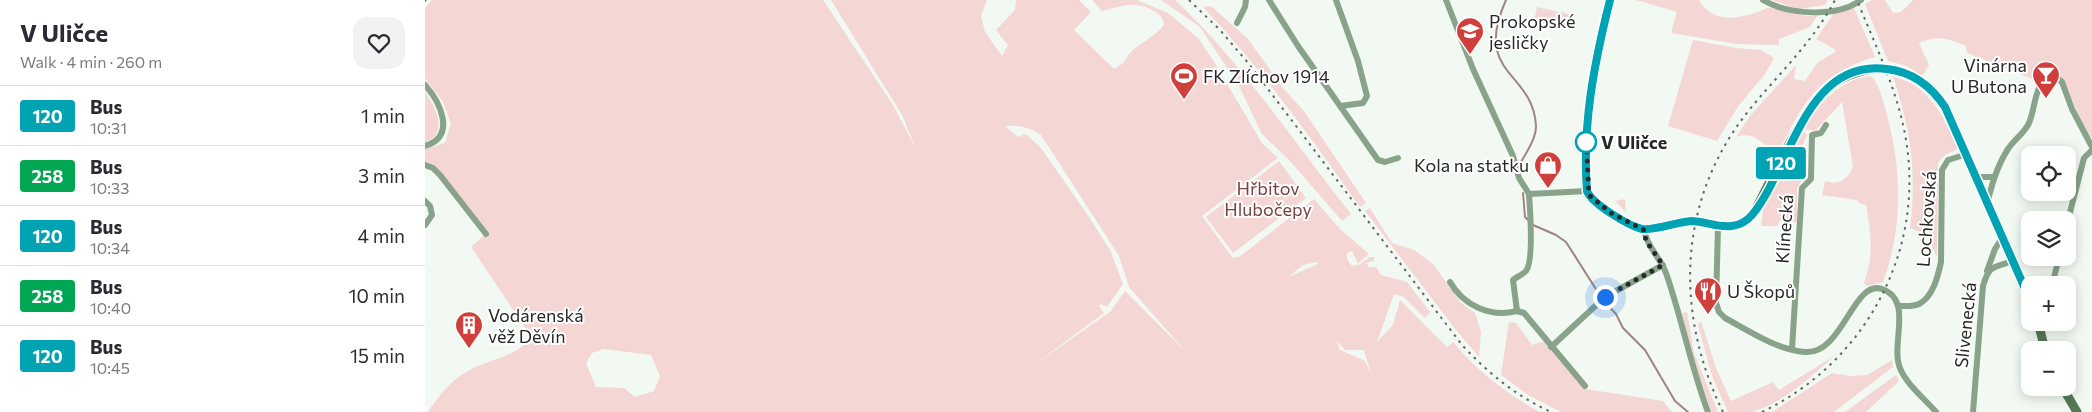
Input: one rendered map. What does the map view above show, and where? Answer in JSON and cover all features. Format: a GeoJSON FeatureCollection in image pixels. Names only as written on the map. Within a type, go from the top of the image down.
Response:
{"type":"FeatureCollection","features":[{"type":"Feature","properties":{"kind":"street"},"geometry":{"type":"LineString","coordinates":[[1237,23],[1245,8],[1246,0]]}},
{"type":"Feature","properties":{"kind":"street"},"geometry":{"type":"LineString","coordinates":[[1269,0],[1378,160],[1385,162],[1399,158]]}},
{"type":"Feature","properties":{"kind":"street"},"geometry":{"type":"LineString","coordinates":[[1336,0],[1358,61],[1367,96],[1363,102],[1340,106]]}},
{"type":"Feature","properties":{"kind":"street"},"geometry":{"type":"LineString","coordinates":[[1446,0],[1473,69],[1513,156],[1519,178],[1529,194],[1531,225],[1529,265],[1526,271],[1513,280],[1517,311]]}},
{"type":"Feature","properties":{"kind":"street"},"geometry":{"type":"LineString","coordinates":[[1610,0],[1595,58],[1586,138],[1587,191],[1591,198],[1611,213],[1644,230],[1691,221],[1718,227],[1739,224],[1751,216],[1805,118],[1827,90],[1846,76],[1871,69],[1886,69],[1905,73],[1925,84],[1940,99],[1953,122],[1987,204],[2021,278]]}},
{"type":"Feature","properties":{"kind":"street"},"geometry":{"type":"LineString","coordinates":[[1763,0],[1785,10],[1807,12],[1841,9],[1861,0]]}},
{"type":"Feature","properties":{"kind":"street"},"geometry":{"type":"LineString","coordinates":[[1987,204],[1994,177],[2007,151],[2027,125],[2040,84],[2054,76],[2062,82],[2072,109],[2092,148],[2084,158],[2070,211]]}},
{"type":"Feature","properties":{"kind":"street"},"geometry":{"type":"LineString","coordinates":[[425,84],[437,100],[444,122],[438,138],[425,146]]}},
{"type":"Feature","properties":{"kind":"street","name":"Klínecká"},"geometry":{"type":"LineString","coordinates":[[1792,349],[1802,188],[1811,178],[1812,135],[1821,132],[1827,125]]}},
{"type":"Feature","properties":{"kind":"street","name":"Lochkovská"},"geometry":{"type":"LineString","coordinates":[[1899,306],[1917,305],[1924,300],[1939,274],[1941,262],[1942,170],[1948,160],[1967,154]]}},
{"type":"Feature","properties":{"kind":"street"},"geometry":{"type":"LineString","coordinates":[[425,165],[433,168],[440,175],[486,234]]}},
{"type":"Feature","properties":{"kind":"street"},"geometry":{"type":"LineString","coordinates":[[1977,177],[1994,177]]}},
{"type":"Feature","properties":{"kind":"street"},"geometry":{"type":"LineString","coordinates":[[1529,194],[1587,191]]}},
{"type":"Feature","properties":{"kind":"street"},"geometry":{"type":"LineString","coordinates":[[425,201],[430,206],[432,215],[425,225]]}},
{"type":"Feature","properties":{"kind":"street"},"geometry":{"type":"LineString","coordinates":[[1718,227],[1716,303],[1719,312],[1741,326],[1792,349],[1813,351],[1827,344],[1861,296],[1872,289],[1880,288],[1891,293],[1899,306],[1897,347],[1899,367],[1936,412]]}},
{"type":"Feature","properties":{"kind":"street"},"geometry":{"type":"LineString","coordinates":[[1644,230],[1646,241],[1663,265],[1675,299],[1693,374],[1708,412]]}},
{"type":"Feature","properties":{"kind":"street"},"geometry":{"type":"LineString","coordinates":[[1986,274],[1995,248],[2002,238]]}},
{"type":"Feature","properties":{"kind":"street"},"geometry":{"type":"LineString","coordinates":[[2014,260],[2026,276]]}},
{"type":"Feature","properties":{"kind":"street","name":"Slivenecká"},"geometry":{"type":"LineString","coordinates":[[1973,412],[1986,274],[1991,267],[2014,260]]}},
{"type":"Feature","properties":{"kind":"street"},"geometry":{"type":"LineString","coordinates":[[1551,347],[1603,299],[1663,265]]}},
{"type":"Feature","properties":{"kind":"street"},"geometry":{"type":"LineString","coordinates":[[1449,282],[1461,299],[1477,308],[1508,313],[1517,311],[1524,313],[1585,386]]}},
{"type":"Feature","properties":{"kind":"street"},"geometry":{"type":"LineString","coordinates":[[2068,396],[2077,412]]}},
{"type":"Feature","properties":{"kind":"green space"},"geometry":{"type":"Polygon","coordinates":[[[432,0],[823,0],[893,105],[916,149],[902,115],[831,0],[987,0],[981,16],[985,32],[1002,56],[1008,45],[996,30],[1015,10],[1016,0],[1079,0],[1091,12],[1074,30],[1114,69],[1124,62],[1133,50],[1161,29],[1164,25],[1162,18],[1152,10],[1139,5],[1127,5],[1102,11],[1092,0],[1137,0],[1168,13],[1198,38],[1262,143],[1278,158],[1202,216],[1233,258],[1239,257],[1314,199],[1340,229],[1369,254],[1358,264],[1352,251],[1347,253],[1347,259],[1352,266],[1357,264],[1352,269],[1370,257],[1374,257],[1374,261],[1366,263],[1369,267],[1376,267],[1381,275],[1407,282],[1430,312],[1425,318],[1404,297],[1394,294],[1377,342],[1393,325],[1400,300],[1447,347],[1453,342],[1472,363],[1493,381],[1516,398],[1540,412],[428,412],[445,390],[460,376],[475,367],[515,351],[532,338],[471,247],[487,233],[425,163],[425,149],[445,143],[451,123],[442,100],[425,79],[425,8],[432,0]],[[1005,126],[1018,137],[1026,134],[1041,148],[1110,250],[1123,284],[1107,307],[1101,304],[1099,306],[1104,313],[1031,367],[1110,312],[1125,291],[1186,352],[1129,287],[1119,256],[1041,135],[1024,127],[1005,126]],[[1317,262],[1303,265],[1288,277],[1318,264],[1317,262]],[[1337,341],[1340,350],[1365,361],[1371,374],[1364,350],[1345,350],[1337,341]],[[604,349],[592,353],[586,363],[596,387],[624,388],[635,397],[654,391],[660,376],[651,355],[604,349]]]}},
{"type":"Feature","properties":{"kind":"green space"},"geometry":{"type":"Polygon","coordinates":[[[1161,0],[1175,0],[1200,24],[1245,76],[1351,214],[1342,221],[1289,160],[1262,134],[1239,86],[1200,27],[1161,0]]]}},
{"type":"Feature","properties":{"kind":"green space"},"geometry":{"type":"Polygon","coordinates":[[[1636,0],[1699,0],[1711,13],[1727,17],[1744,16],[1766,8],[1799,15],[1817,16],[1810,27],[1779,39],[1779,45],[1737,44],[1671,33],[1677,12],[1636,0]]]}},
{"type":"Feature","properties":{"kind":"green space"},"geometry":{"type":"Polygon","coordinates":[[[1771,0],[1828,0],[1825,5],[1798,9],[1771,0]]]}},
{"type":"Feature","properties":{"kind":"green space"},"geometry":{"type":"Polygon","coordinates":[[[1872,0],[1885,0],[1893,13],[1901,12],[1913,0],[2092,0],[2092,138],[2066,87],[2056,74],[2047,75],[2040,82],[1967,53],[1966,46],[1943,38],[1919,43],[1929,65],[1922,76],[1907,66],[1888,61],[1865,4],[1872,0]]]}},
{"type":"Feature","properties":{"kind":"green space"},"geometry":{"type":"Polygon","coordinates":[[[1211,6],[1248,39],[1283,88],[1304,111],[1366,203],[1360,207],[1266,79],[1203,7],[1211,6]]]}},
{"type":"Feature","properties":{"kind":"green space"},"geometry":{"type":"Polygon","coordinates":[[[1537,7],[1569,14],[1565,29],[1534,22],[1537,7]]]}},
{"type":"Feature","properties":{"kind":"green space"},"geometry":{"type":"Polygon","coordinates":[[[1854,8],[1875,57],[1852,65],[1834,75],[1820,87],[1798,115],[1769,171],[1764,171],[1770,150],[1750,136],[1736,137],[1750,116],[1796,65],[1794,79],[1805,81],[1818,62],[1834,53],[1836,50],[1816,39],[1834,13],[1854,8]]]}},
{"type":"Feature","properties":{"kind":"green space"},"geometry":{"type":"Polygon","coordinates":[[[1693,40],[1736,48],[1761,50],[1774,58],[1765,74],[1739,105],[1717,141],[1668,126],[1693,40]]]}},
{"type":"Feature","properties":{"kind":"green space"},"geometry":{"type":"Polygon","coordinates":[[[1871,76],[1881,94],[1892,136],[1898,178],[1898,199],[1894,241],[1883,282],[1867,286],[1864,283],[1871,244],[1866,205],[1859,203],[1857,200],[1822,195],[1825,181],[1835,183],[1843,180],[1849,175],[1853,166],[1842,102],[1815,131],[1804,129],[1831,94],[1849,82],[1871,76]]]}},
{"type":"Feature","properties":{"kind":"green space"},"geometry":{"type":"Polygon","coordinates":[[[1893,77],[1917,87],[1926,95],[1941,114],[1958,149],[1945,155],[1938,163],[1937,257],[1927,235],[1910,228],[1913,188],[1911,151],[1904,115],[1893,77]]]}},
{"type":"Feature","properties":{"kind":"green space"},"geometry":{"type":"Polygon","coordinates":[[[425,91],[436,112],[439,126],[433,138],[425,143],[425,91]]]}},
{"type":"Feature","properties":{"kind":"green space"},"geometry":{"type":"Polygon","coordinates":[[[1803,131],[1807,135],[1795,163],[1803,166],[1803,174],[1806,174],[1797,188],[1797,222],[1779,221],[1778,226],[1761,226],[1763,211],[1803,131]]]}},
{"type":"Feature","properties":{"kind":"green space","name":"Hřbitov Hlubočepy"},"geometry":{"type":"Polygon","coordinates":[[[1279,161],[1306,198],[1233,253],[1206,217],[1279,161]]]}},
{"type":"Feature","properties":{"kind":"green space"},"geometry":{"type":"Polygon","coordinates":[[[1625,199],[1626,212],[1615,201],[1625,199]]]}},
{"type":"Feature","properties":{"kind":"green space"},"geometry":{"type":"Polygon","coordinates":[[[1370,208],[1392,243],[1414,250],[1433,264],[1461,303],[1475,313],[1481,332],[1479,357],[1456,330],[1365,211],[1370,208]]]}},
{"type":"Feature","properties":{"kind":"green space"},"geometry":{"type":"Polygon","coordinates":[[[1687,312],[1694,353],[1718,412],[1712,412],[1697,374],[1682,313],[1687,312]]]}},
{"type":"Feature","properties":{"kind":"green space"},"geometry":{"type":"Polygon","coordinates":[[[1701,321],[1716,368],[1731,401],[1773,382],[1779,390],[1834,356],[1786,396],[1775,402],[1752,412],[1728,412],[1712,376],[1698,325],[1701,321]]]}},
{"type":"Feature","properties":{"kind":"green space"},"geometry":{"type":"Polygon","coordinates":[[[1509,322],[1516,323],[1532,345],[1543,341],[1585,389],[1663,401],[1672,412],[1561,412],[1528,395],[1501,375],[1509,322]]]}},
{"type":"Feature","properties":{"kind":"green space"},"geometry":{"type":"Polygon","coordinates":[[[1892,360],[1893,367],[1834,412],[1772,412],[1832,373],[1850,376],[1867,375],[1892,360]]]}},
{"type":"Feature","properties":{"kind":"green space"},"geometry":{"type":"Polygon","coordinates":[[[1896,375],[1899,380],[1897,383],[1866,412],[1845,412],[1896,375]]]}},
{"type":"Feature","properties":{"kind":"waterway"},"geometry":{"type":"LineString","coordinates":[[1506,0],[1497,25],[1496,44],[1500,58],[1507,70],[1525,93],[1532,108],[1536,126],[1533,141],[1520,164]]}},
{"type":"Feature","properties":{"kind":"waterway"},"geometry":{"type":"LineString","coordinates":[[1523,193],[1525,217],[1528,220]]}},
{"type":"Feature","properties":{"kind":"waterway"},"geometry":{"type":"LineString","coordinates":[[1533,225],[1556,235],[1566,242],[1601,297]]}},
{"type":"Feature","properties":{"kind":"waterway"},"geometry":{"type":"LineString","coordinates":[[1604,301],[1616,314],[1623,328],[1645,350],[1675,401],[1688,412]]}},
{"type":"Feature","properties":{"kind":"railway"},"geometry":{"type":"LineString","coordinates":[[1189,0],[1220,30],[1249,64],[1462,345],[1503,383],[1526,399],[1551,412]]}},
{"type":"Feature","properties":{"kind":"railway"},"geometry":{"type":"LineString","coordinates":[[1723,412],[1707,375],[1697,337],[1691,298],[1691,260],[1696,222],[1707,184],[1723,148],[1757,100],[1816,31],[1835,0]]}},
{"type":"Feature","properties":{"kind":"railway"},"geometry":{"type":"LineString","coordinates":[[1762,412],[1798,391],[1830,365],[1857,334],[1879,300],[1896,263],[1906,223],[1909,182],[1906,140],[1885,68],[1857,0]]}},
{"type":"Feature","properties":{"kind":"bus line","name":"120"},"geometry":{"type":"LineString","coordinates":[[1610,0],[1593,68],[1588,103],[1586,131],[1587,191],[1593,200],[1617,217],[1644,230],[1691,221],[1718,227],[1739,224],[1754,212],[1805,118],[1817,100],[1827,90],[1839,80],[1854,73],[1877,68],[1896,70],[1925,84],[1934,92],[1945,107],[1977,177],[1999,234],[2014,260],[2021,277]]}},
{"type":"Feature","properties":{"kind":"place","name":"Prokopské jesličky"},"geometry":{"type":"Point","coordinates":[1470,55]}},
{"type":"Feature","properties":{"kind":"place","name":"Vinárna U Butona"},"geometry":{"type":"Point","coordinates":[2046,99]}},
{"type":"Feature","properties":{"kind":"place","name":"FK Zlíchov 1914"},"geometry":{"type":"Point","coordinates":[1184,100]}},
{"type":"Feature","properties":{"kind":"place","name":"V Uličce"},"geometry":{"type":"Point","coordinates":[1586,142]}},
{"type":"Feature","properties":{"kind":"place","name":"Kola na statku"},"geometry":{"type":"Point","coordinates":[1548,189]}},
{"type":"Feature","properties":{"kind":"place","name":"U Škopů"},"geometry":{"type":"Point","coordinates":[1708,315]}},
{"type":"Feature","properties":{"kind":"place","name":"Vodárenská věž Děvín"},"geometry":{"type":"Point","coordinates":[469,349]}},
{"type":"Feature","properties":{"kind":"route"},"geometry":{"type":"LineString","coordinates":[[1586,142],[1586,138],[1587,191],[1589,195],[1611,213],[1644,230],[1646,241],[1663,265],[1621,286],[1605,297]]}}]}
